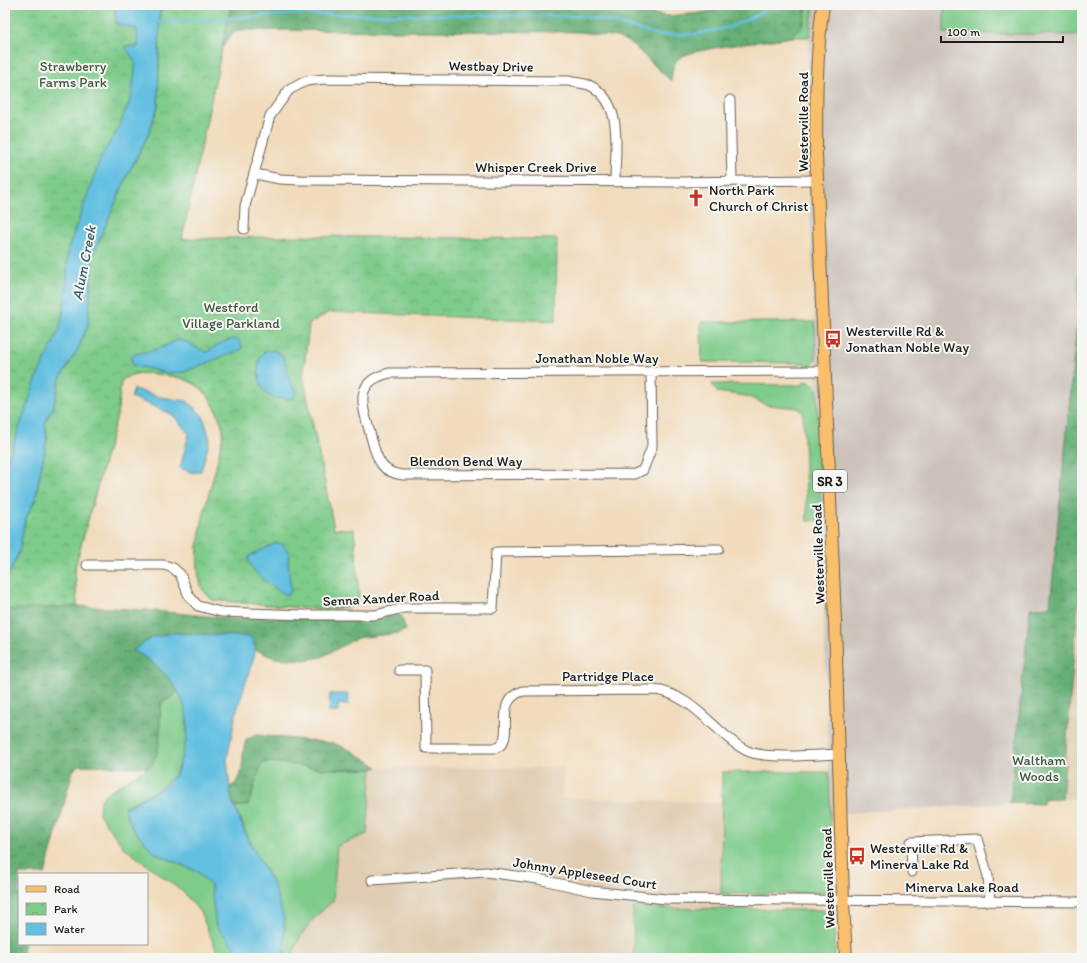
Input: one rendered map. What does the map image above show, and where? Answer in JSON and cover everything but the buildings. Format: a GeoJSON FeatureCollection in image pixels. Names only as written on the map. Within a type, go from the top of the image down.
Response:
{"type":"FeatureCollection","features":[{"type":"Feature","properties":{"kind":"main road","name":"Westerville Road"},"geometry":{"type":"LineString","coordinates":[[823,5],[816,93],[818,180],[846,958]]}},
{"type":"Feature","properties":{"kind":"street","name":"Westbay Drive"},"geometry":{"type":"LineString","coordinates":[[255,174],[270,116],[289,90],[306,81],[325,79],[569,81],[591,86],[607,101],[615,121],[615,181]]}},
{"type":"Feature","properties":{"kind":"street"},"geometry":{"type":"LineString","coordinates":[[730,100],[732,181]]}},
{"type":"Feature","properties":{"kind":"street","name":"Whisper Creek Drive"},"geometry":{"type":"LineString","coordinates":[[255,174],[280,179],[300,180],[818,180]]}},
{"type":"Feature","properties":{"kind":"street"},"geometry":{"type":"LineString","coordinates":[[244,229],[245,206],[255,174]]}},
{"type":"Feature","properties":{"kind":"street","name":"Jonathan Noble Way"},"geometry":{"type":"LineString","coordinates":[[370,380],[377,376],[390,373],[825,371]]}},
{"type":"Feature","properties":{"kind":"street","name":"Blendon Bend Way"},"geometry":{"type":"LineString","coordinates":[[370,380],[362,396],[363,408],[376,455],[382,466],[392,473],[403,475],[624,475],[635,474],[643,470],[648,461],[652,447],[651,372]]}},
{"type":"Feature","properties":{"kind":"street","name":"Senna Xander Road"},"geometry":{"type":"LineString","coordinates":[[87,565],[158,565],[173,568],[180,574],[189,596],[198,606],[221,612],[304,615],[375,615],[404,608],[493,608],[496,552],[719,549]]}},
{"type":"Feature","properties":{"kind":"street","name":"Partridge Place"},"geometry":{"type":"LineString","coordinates":[[400,670],[425,670],[426,748],[496,748],[504,742],[507,705],[515,693],[532,690],[654,690],[664,691],[682,700],[739,746],[750,752],[768,755],[839,754]]}},
{"type":"Feature","properties":{"kind":"street"},"geometry":{"type":"LineString","coordinates":[[912,872],[911,842],[977,839],[988,876],[990,901]]}},
{"type":"Feature","properties":{"kind":"street","name":"Johnny Appleseed Court"},"geometry":{"type":"LineString","coordinates":[[372,880],[486,872],[538,879],[592,891],[666,899],[843,902]]}},
{"type":"Feature","properties":{"kind":"street","name":"Minerva Lake Road"},"geometry":{"type":"LineString","coordinates":[[843,902],[1082,902]]}},
{"type":"Feature","properties":{"kind":"shaded area"},"geometry":{"type":"Polygon","coordinates":[[[814,5],[944,5],[944,33],[1082,35],[1082,167],[1078,312],[1050,607],[1030,609],[1010,803],[830,814],[807,117],[809,37],[814,5]]]}},
{"type":"Feature","properties":{"kind":"shaded area"},"geometry":{"type":"Polygon","coordinates":[[[1082,555],[1082,799],[1062,799],[1078,601],[1082,555]]]}},
{"type":"Feature","properties":{"kind":"shaded area"},"geometry":{"type":"Polygon","coordinates":[[[378,767],[563,768],[562,798],[722,803],[721,909],[633,908],[634,958],[291,958],[298,938],[308,923],[333,901],[336,846],[367,833],[372,769],[378,767]]]}},
{"type":"Feature","properties":{"kind":"green space","name":"Strawberry Farms Park"},"geometry":{"type":"Polygon","coordinates":[[[5,5],[140,5],[138,113],[88,232],[5,520],[5,5]]]}},
{"type":"Feature","properties":{"kind":"green space","name":"Westford Village Parkland"},"geometry":{"type":"Polygon","coordinates":[[[160,5],[348,5],[555,8],[572,5],[629,5],[646,13],[667,16],[701,13],[737,5],[807,5],[803,25],[792,37],[715,48],[687,54],[679,58],[675,63],[671,81],[631,43],[617,37],[580,32],[238,30],[231,35],[222,48],[181,238],[329,312],[309,324],[303,376],[334,529],[354,529],[359,594],[356,605],[326,610],[212,600],[202,588],[198,573],[198,556],[202,521],[222,439],[222,424],[211,400],[206,393],[194,384],[179,378],[144,373],[126,377],[121,381],[117,415],[75,567],[77,606],[146,610],[237,619],[247,617],[366,620],[401,615],[406,630],[399,633],[357,638],[322,657],[305,660],[274,658],[256,650],[251,638],[174,633],[134,651],[147,658],[164,672],[177,690],[173,697],[162,701],[160,738],[156,756],[146,767],[78,765],[73,771],[45,873],[18,873],[18,945],[25,945],[21,958],[5,958],[5,583],[19,552],[88,325],[93,255],[158,106],[160,5]]]}},
{"type":"Feature","properties":{"kind":"green space","name":"Westford Village Parkland"},"geometry":{"type":"Polygon","coordinates":[[[160,5],[231,5],[182,239],[302,236],[557,239],[556,321],[329,312],[309,324],[303,376],[334,529],[354,529],[359,594],[356,605],[326,610],[212,600],[202,588],[198,573],[198,556],[202,521],[222,439],[222,424],[211,400],[206,393],[194,384],[179,378],[144,373],[126,377],[121,381],[117,415],[75,567],[77,606],[5,610],[5,583],[19,552],[25,520],[35,500],[47,438],[45,422],[53,408],[60,379],[78,349],[88,325],[93,255],[126,178],[149,133],[158,106],[160,5]]]}},
{"type":"Feature","properties":{"kind":"green space"},"geometry":{"type":"Polygon","coordinates":[[[807,5],[814,5],[809,37],[792,37],[803,25],[807,5]]]}},
{"type":"Feature","properties":{"kind":"green space"},"geometry":{"type":"Polygon","coordinates":[[[944,5],[1082,5],[1082,35],[944,33],[944,5]]]}},
{"type":"Feature","properties":{"kind":"green space","name":"Waltham Woods"},"geometry":{"type":"Polygon","coordinates":[[[1082,167],[1082,555],[1062,799],[1044,799],[1043,804],[1010,803],[1030,608],[1050,607],[1078,312],[1082,167]]]}},
{"type":"Feature","properties":{"kind":"green space"},"geometry":{"type":"Polygon","coordinates":[[[701,322],[815,322],[816,359],[812,365],[805,367],[805,363],[702,362],[701,322]]]}},
{"type":"Feature","properties":{"kind":"green space"},"geometry":{"type":"Polygon","coordinates":[[[804,381],[811,382],[817,389],[821,520],[807,521],[803,414],[799,408],[767,405],[746,396],[717,392],[712,384],[804,385],[804,381]]]}},
{"type":"Feature","properties":{"kind":"green space"},"geometry":{"type":"Polygon","coordinates":[[[177,690],[187,709],[187,742],[175,775],[156,791],[124,807],[155,853],[198,872],[211,886],[216,926],[242,958],[220,958],[200,912],[182,891],[123,847],[99,814],[100,802],[106,793],[153,764],[162,701],[173,697],[177,690]]]}},
{"type":"Feature","properties":{"kind":"green space"},"geometry":{"type":"Polygon","coordinates":[[[257,735],[333,743],[352,751],[378,767],[372,769],[324,769],[265,762],[261,765],[248,805],[235,807],[231,798],[230,787],[236,783],[239,778],[244,745],[247,739],[257,735]]]}},
{"type":"Feature","properties":{"kind":"green space"},"geometry":{"type":"Polygon","coordinates":[[[264,762],[324,769],[372,769],[367,834],[337,846],[333,901],[318,914],[303,932],[291,958],[285,958],[284,919],[235,807],[248,805],[257,776],[264,762]]]}},
{"type":"Feature","properties":{"kind":"green space"},"geometry":{"type":"Polygon","coordinates":[[[722,772],[829,772],[832,881],[826,891],[814,894],[721,894],[722,772]]]}},
{"type":"Feature","properties":{"kind":"green space"},"geometry":{"type":"Polygon","coordinates":[[[633,908],[824,910],[834,923],[835,958],[634,958],[633,908]]]}},
{"type":"Feature","properties":{"kind":"water","name":"Alum Creek"},"geometry":{"type":"Polygon","coordinates":[[[115,5],[160,5],[158,106],[149,133],[126,178],[93,255],[88,325],[78,349],[60,379],[53,408],[45,422],[47,438],[35,500],[25,520],[19,552],[5,583],[5,468],[37,377],[60,329],[66,293],[68,249],[101,157],[118,129],[131,98],[136,64],[125,46],[138,47],[137,29],[116,24],[115,5]]]}},
{"type":"Feature","properties":{"kind":"water"},"geometry":{"type":"Polygon","coordinates":[[[232,339],[237,340],[240,343],[242,349],[184,372],[167,373],[132,365],[131,358],[136,354],[161,348],[177,340],[185,341],[207,352],[215,346],[232,339]]]}},
{"type":"Feature","properties":{"kind":"water"},"geometry":{"type":"Polygon","coordinates":[[[274,350],[283,356],[290,382],[296,391],[294,398],[275,397],[266,393],[263,389],[258,372],[259,360],[265,351],[274,350]]]}},
{"type":"Feature","properties":{"kind":"water"},"geometry":{"type":"Polygon","coordinates":[[[134,389],[160,397],[187,401],[203,416],[210,439],[201,471],[193,473],[180,468],[189,434],[172,414],[131,397],[134,389]]]}},
{"type":"Feature","properties":{"kind":"water"},"geometry":{"type":"Polygon","coordinates":[[[276,543],[282,544],[289,552],[288,563],[291,592],[288,594],[284,594],[262,579],[253,569],[248,558],[276,543]]]}},
{"type":"Feature","properties":{"kind":"water"},"geometry":{"type":"Polygon","coordinates":[[[174,633],[251,637],[256,650],[236,713],[227,759],[231,798],[247,838],[273,884],[284,919],[285,958],[242,958],[216,926],[211,886],[198,872],[155,853],[132,828],[124,808],[158,790],[171,780],[176,773],[182,755],[186,738],[187,722],[185,707],[179,694],[171,681],[160,670],[148,659],[133,650],[153,637],[174,633]]]}},
{"type":"Feature","properties":{"kind":"water"},"geometry":{"type":"Polygon","coordinates":[[[330,694],[349,694],[348,705],[338,704],[338,712],[329,712],[330,694]]]}},
{"type":"Feature","properties":{"kind":"waterway"},"geometry":{"type":"LineString","coordinates":[[5,6],[9,5]]}},
{"type":"Feature","properties":{"kind":"waterway"},"geometry":{"type":"LineString","coordinates":[[158,22],[297,14],[584,16],[616,23],[657,35],[696,34],[730,27],[761,13],[770,5]]}},
{"type":"Feature","properties":{"kind":"place","name":"North Park Church of Christ"},"geometry":{"type":"Point","coordinates":[696,198]}},
{"type":"Feature","properties":{"kind":"place","name":"Westerville Rd & Jonathan Noble Way"},"geometry":{"type":"Point","coordinates":[833,339]}},
{"type":"Feature","properties":{"kind":"place","name":"Westerville Rd & Minerva Lake Rd"},"geometry":{"type":"Point","coordinates":[857,856]}}]}
